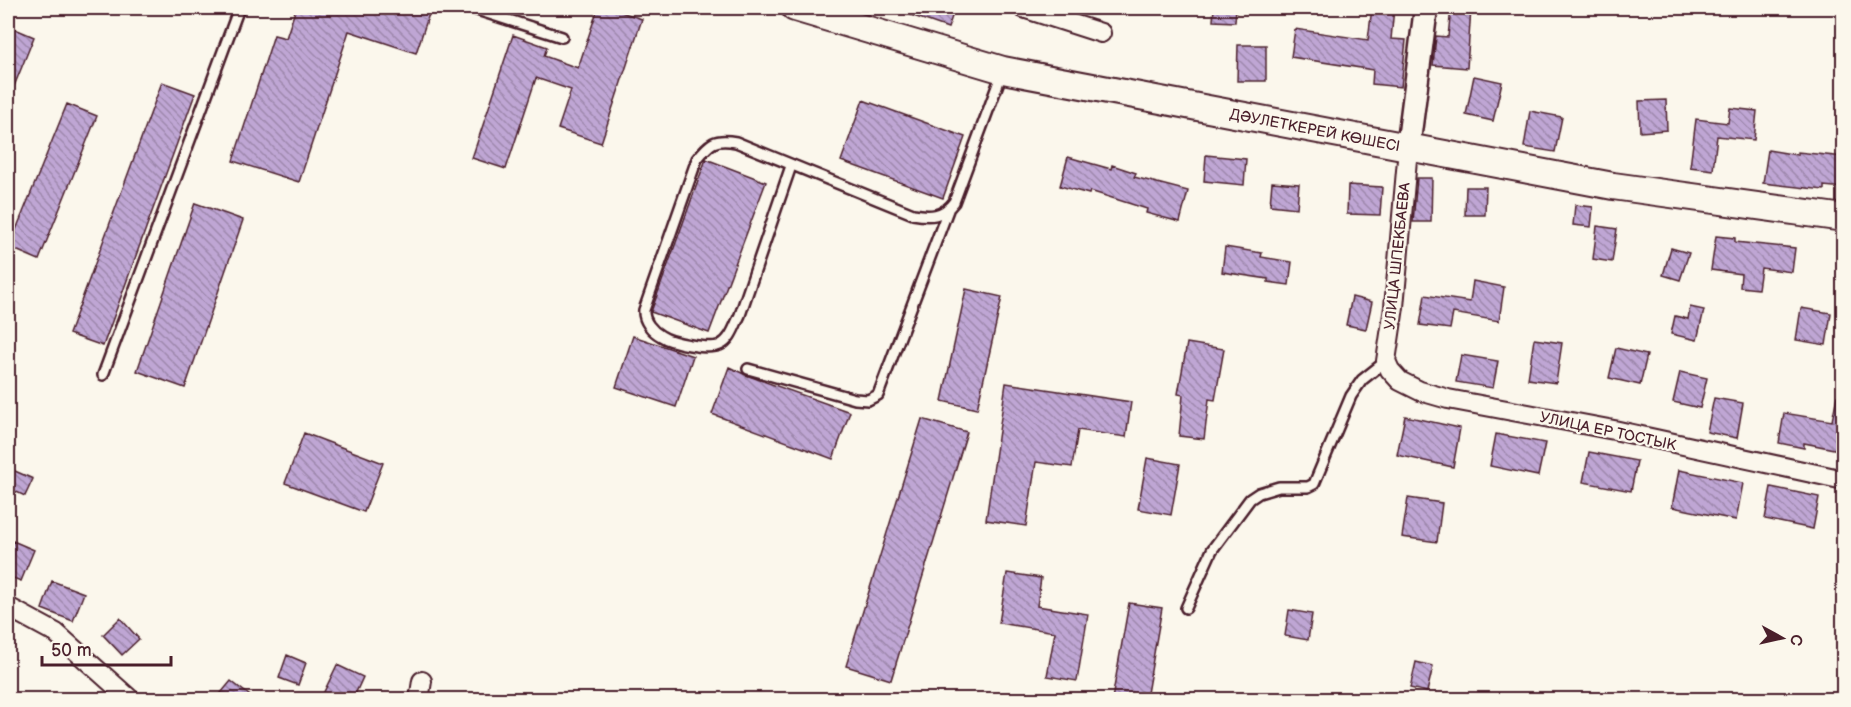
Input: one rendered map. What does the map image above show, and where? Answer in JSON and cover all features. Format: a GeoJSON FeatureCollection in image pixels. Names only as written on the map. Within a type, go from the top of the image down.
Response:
{"type":"FeatureCollection","features":[{"type":"Feature","properties":{"kind":"main road","name":"ДӘУЛЕТКЕРЕЙ КӨШЕСІ"},"geometry":{"type":"LineString","coordinates":[[795,8],[1003,70],[1613,186],[1844,218]]}},
{"type":"Feature","properties":{"kind":"street"},"geometry":{"type":"LineString","coordinates":[[1023,8],[1101,33]]}},
{"type":"Feature","properties":{"kind":"street","name":"УЛИЦА ШПЕКБАЕВА"},"geometry":{"type":"LineString","coordinates":[[1386,361],[1394,307],[1408,148],[1426,8]]}},
{"type":"Feature","properties":{"kind":"street","name":"УЛИЦА ЕР ТОСТЫК"},"geometry":{"type":"LineString","coordinates":[[1386,361],[1390,370],[1400,381],[1420,391],[1448,399],[1614,430],[1844,480]]}},
{"type":"Feature","properties":{"kind":"street"},"geometry":{"type":"LineString","coordinates":[[8,607],[56,633],[131,699]]}},
{"type":"Feature","properties":{"kind":"street"},"geometry":{"type":"LineString","coordinates":[[419,699],[422,681]]}},
{"type":"Feature","properties":{"kind":"lane"},"geometry":{"type":"LineString","coordinates":[[103,375],[239,8]]}},
{"type":"Feature","properties":{"kind":"lane"},"geometry":{"type":"LineString","coordinates":[[471,8],[562,37]]}},
{"type":"Feature","properties":{"kind":"lane"},"geometry":{"type":"LineString","coordinates":[[748,369],[855,399],[868,400],[878,395],[948,210],[960,188],[1003,70]]}},
{"type":"Feature","properties":{"kind":"lane"},"geometry":{"type":"LineString","coordinates":[[791,166],[740,315],[729,337],[720,345],[706,348],[668,340],[660,336],[649,326],[644,310],[697,159],[715,141],[736,142],[913,214],[929,217],[948,210]]}},
{"type":"Feature","properties":{"kind":"lane"},"geometry":{"type":"LineString","coordinates":[[1186,608],[1212,550],[1250,499],[1259,493],[1279,487],[1308,487],[1314,484],[1351,396],[1362,380],[1386,361]]}},
{"type":"Feature","properties":{"kind":"building"},"geometry":{"type":"Polygon","coordinates":[[[296,8],[420,8],[430,11],[416,53],[349,31],[299,182],[233,161],[274,35],[286,38],[296,8]]]}},
{"type":"Feature","properties":{"kind":"building"},"geometry":{"type":"Polygon","coordinates":[[[598,8],[609,8],[642,19],[601,143],[558,129],[571,90],[536,78],[506,169],[472,158],[513,35],[547,47],[544,56],[578,68],[598,8]]]}},
{"type":"Feature","properties":{"kind":"building"},"geometry":{"type":"Polygon","coordinates":[[[896,8],[955,8],[948,28],[896,10],[896,8]]]}},
{"type":"Feature","properties":{"kind":"building"},"geometry":{"type":"Polygon","coordinates":[[[1214,8],[1236,8],[1235,22],[1213,21],[1214,8]]]}},
{"type":"Feature","properties":{"kind":"building"},"geometry":{"type":"Polygon","coordinates":[[[1372,8],[1394,8],[1391,39],[1406,40],[1401,87],[1372,84],[1373,70],[1291,57],[1295,29],[1368,40],[1372,8]]]}},
{"type":"Feature","properties":{"kind":"building"},"geometry":{"type":"Polygon","coordinates":[[[1451,8],[1471,8],[1467,68],[1433,65],[1436,36],[1448,37],[1451,8]]]}},
{"type":"Feature","properties":{"kind":"building"},"geometry":{"type":"Polygon","coordinates":[[[8,26],[34,37],[8,101],[8,26]]]}},
{"type":"Feature","properties":{"kind":"building"},"geometry":{"type":"Polygon","coordinates":[[[1238,45],[1266,45],[1266,81],[1237,81],[1238,45]]]}},
{"type":"Feature","properties":{"kind":"building"},"geometry":{"type":"Polygon","coordinates":[[[1474,76],[1502,82],[1493,121],[1466,115],[1474,76]]]}},
{"type":"Feature","properties":{"kind":"building"},"geometry":{"type":"Polygon","coordinates":[[[162,82],[195,94],[103,346],[69,334],[162,82]]]}},
{"type":"Feature","properties":{"kind":"building"},"geometry":{"type":"Polygon","coordinates":[[[863,100],[965,137],[943,198],[841,161],[863,100]]]}},
{"type":"Feature","properties":{"kind":"building"},"geometry":{"type":"Polygon","coordinates":[[[1666,100],[1667,130],[1640,132],[1639,101],[1666,100]]]}},
{"type":"Feature","properties":{"kind":"building"},"geometry":{"type":"Polygon","coordinates":[[[67,104],[97,116],[39,260],[9,247],[67,104]]]}},
{"type":"Feature","properties":{"kind":"building"},"geometry":{"type":"Polygon","coordinates":[[[1730,108],[1757,111],[1754,140],[1717,136],[1713,170],[1690,167],[1696,119],[1728,123],[1730,108]]]}},
{"type":"Feature","properties":{"kind":"building"},"geometry":{"type":"Polygon","coordinates":[[[1530,111],[1562,117],[1555,152],[1524,147],[1530,111]]]}},
{"type":"Feature","properties":{"kind":"building"},"geometry":{"type":"Polygon","coordinates":[[[1768,150],[1798,155],[1798,152],[1844,157],[1844,188],[1824,186],[1824,190],[1763,183],[1768,150]]]}},
{"type":"Feature","properties":{"kind":"building"},"geometry":{"type":"Polygon","coordinates":[[[1206,155],[1246,159],[1244,185],[1204,181],[1206,155]]]}},
{"type":"Feature","properties":{"kind":"building"},"geometry":{"type":"Polygon","coordinates":[[[1068,157],[1111,169],[1112,165],[1136,173],[1134,177],[1188,191],[1180,222],[1146,213],[1147,209],[1090,191],[1089,194],[1060,186],[1068,157]]]}},
{"type":"Feature","properties":{"kind":"building"},"geometry":{"type":"Polygon","coordinates":[[[706,159],[766,182],[709,333],[651,312],[706,159]]]}},
{"type":"Feature","properties":{"kind":"building"},"geometry":{"type":"Polygon","coordinates":[[[1417,178],[1432,178],[1431,222],[1413,222],[1417,178]]]}},
{"type":"Feature","properties":{"kind":"building"},"geometry":{"type":"Polygon","coordinates":[[[1272,182],[1299,184],[1297,208],[1270,205],[1272,182]]]}},
{"type":"Feature","properties":{"kind":"building"},"geometry":{"type":"Polygon","coordinates":[[[1348,185],[1382,187],[1380,215],[1347,214],[1348,185]]]}},
{"type":"Feature","properties":{"kind":"building"},"geometry":{"type":"Polygon","coordinates":[[[1466,187],[1486,187],[1485,215],[1465,215],[1466,187]]]}},
{"type":"Feature","properties":{"kind":"building"},"geometry":{"type":"Polygon","coordinates":[[[195,203],[243,220],[185,388],[137,371],[195,203]]]}},
{"type":"Feature","properties":{"kind":"building"},"geometry":{"type":"Polygon","coordinates":[[[1575,205],[1593,207],[1591,227],[1573,225],[1575,205]]]}},
{"type":"Feature","properties":{"kind":"building"},"geometry":{"type":"Polygon","coordinates":[[[1597,226],[1617,229],[1612,262],[1593,259],[1597,226]]]}},
{"type":"Feature","properties":{"kind":"building"},"geometry":{"type":"Polygon","coordinates":[[[1716,236],[1735,238],[1735,242],[1795,248],[1792,272],[1761,268],[1758,289],[1740,287],[1741,274],[1711,270],[1716,236]]]}},
{"type":"Feature","properties":{"kind":"building"},"geometry":{"type":"Polygon","coordinates":[[[1225,247],[1262,253],[1261,257],[1292,262],[1289,285],[1268,282],[1268,279],[1222,272],[1225,247]]]}},
{"type":"Feature","properties":{"kind":"building"},"geometry":{"type":"Polygon","coordinates":[[[1671,248],[1689,253],[1680,280],[1663,275],[1671,248]]]}},
{"type":"Feature","properties":{"kind":"building"},"geometry":{"type":"Polygon","coordinates":[[[1473,281],[1504,287],[1499,321],[1453,313],[1450,329],[1420,325],[1425,295],[1470,302],[1473,281]]]}},
{"type":"Feature","properties":{"kind":"building"},"geometry":{"type":"Polygon","coordinates":[[[966,289],[1002,297],[977,409],[942,401],[966,289]]]}},
{"type":"Feature","properties":{"kind":"building"},"geometry":{"type":"Polygon","coordinates":[[[1352,297],[1372,302],[1366,329],[1346,325],[1352,297]]]}},
{"type":"Feature","properties":{"kind":"building"},"geometry":{"type":"Polygon","coordinates":[[[1690,307],[1704,310],[1697,340],[1671,334],[1675,316],[1688,319],[1690,307]]]}},
{"type":"Feature","properties":{"kind":"building"},"geometry":{"type":"Polygon","coordinates":[[[1801,308],[1831,313],[1826,345],[1796,340],[1801,308]]]}},
{"type":"Feature","properties":{"kind":"building"},"geometry":{"type":"Polygon","coordinates":[[[633,336],[693,356],[676,407],[616,387],[633,336]]]}},
{"type":"Feature","properties":{"kind":"building"},"geometry":{"type":"Polygon","coordinates":[[[1534,339],[1562,343],[1556,383],[1528,379],[1534,339]]]}},
{"type":"Feature","properties":{"kind":"building"},"geometry":{"type":"Polygon","coordinates":[[[1187,343],[1224,349],[1215,400],[1209,399],[1204,439],[1179,436],[1183,395],[1178,394],[1187,343]]]}},
{"type":"Feature","properties":{"kind":"building"},"geometry":{"type":"Polygon","coordinates":[[[1616,348],[1647,355],[1640,385],[1609,378],[1616,348]]]}},
{"type":"Feature","properties":{"kind":"building"},"geometry":{"type":"Polygon","coordinates":[[[1461,355],[1498,361],[1493,388],[1456,382],[1461,355]]]}},
{"type":"Feature","properties":{"kind":"building"},"geometry":{"type":"Polygon","coordinates":[[[729,367],[850,412],[833,459],[712,414],[729,367]]]}},
{"type":"Feature","properties":{"kind":"building"},"geometry":{"type":"Polygon","coordinates":[[[1680,372],[1707,378],[1700,408],[1673,402],[1680,372]]]}},
{"type":"Feature","properties":{"kind":"building"},"geometry":{"type":"Polygon","coordinates":[[[1006,383],[1131,402],[1126,437],[1078,430],[1072,467],[1036,462],[1026,526],[986,520],[1006,383]]]}},
{"type":"Feature","properties":{"kind":"building"},"geometry":{"type":"Polygon","coordinates":[[[1837,396],[1844,396],[1844,451],[1804,443],[1804,448],[1779,443],[1784,413],[1832,421],[1837,396]]]}},
{"type":"Feature","properties":{"kind":"building"},"geometry":{"type":"Polygon","coordinates":[[[1714,398],[1743,403],[1737,438],[1707,432],[1714,398]]]}},
{"type":"Feature","properties":{"kind":"building"},"geometry":{"type":"Polygon","coordinates":[[[1405,416],[1460,428],[1453,467],[1397,455],[1405,416]]]}},
{"type":"Feature","properties":{"kind":"building"},"geometry":{"type":"Polygon","coordinates":[[[922,419],[967,432],[891,680],[846,666],[922,419]]]}},
{"type":"Feature","properties":{"kind":"building"},"geometry":{"type":"Polygon","coordinates":[[[304,433],[383,463],[364,512],[285,483],[304,433]]]}},
{"type":"Feature","properties":{"kind":"building"},"geometry":{"type":"Polygon","coordinates":[[[1496,434],[1545,443],[1538,476],[1490,466],[1496,434]]]}},
{"type":"Feature","properties":{"kind":"building"},"geometry":{"type":"Polygon","coordinates":[[[1589,452],[1637,461],[1631,491],[1583,482],[1589,452]]]}},
{"type":"Feature","properties":{"kind":"building"},"geometry":{"type":"Polygon","coordinates":[[[1147,458],[1180,464],[1171,515],[1138,509],[1147,458]]]}},
{"type":"Feature","properties":{"kind":"building"},"geometry":{"type":"Polygon","coordinates":[[[8,468],[33,479],[25,496],[8,488],[8,468]]]}},
{"type":"Feature","properties":{"kind":"building"},"geometry":{"type":"Polygon","coordinates":[[[1679,470],[1743,483],[1736,520],[1672,507],[1679,470]]]}},
{"type":"Feature","properties":{"kind":"building"},"geometry":{"type":"Polygon","coordinates":[[[1771,487],[1819,497],[1813,529],[1765,519],[1771,487]]]}},
{"type":"Feature","properties":{"kind":"building"},"geometry":{"type":"Polygon","coordinates":[[[1408,498],[1442,503],[1437,542],[1402,537],[1408,498]]]}},
{"type":"Feature","properties":{"kind":"building"},"geometry":{"type":"Polygon","coordinates":[[[13,541],[34,550],[21,581],[8,576],[8,554],[13,541]]]}},
{"type":"Feature","properties":{"kind":"building"},"geometry":{"type":"Polygon","coordinates":[[[1007,573],[1041,578],[1037,606],[1088,614],[1077,681],[1047,676],[1055,632],[999,623],[1007,573]]]}},
{"type":"Feature","properties":{"kind":"building"},"geometry":{"type":"Polygon","coordinates":[[[52,581],[84,593],[73,621],[42,609],[52,581]]]}},
{"type":"Feature","properties":{"kind":"building"},"geometry":{"type":"Polygon","coordinates":[[[1129,603],[1162,608],[1146,699],[1112,699],[1129,603]]]}},
{"type":"Feature","properties":{"kind":"building"},"geometry":{"type":"Polygon","coordinates":[[[1289,610],[1312,614],[1308,640],[1285,636],[1289,610]]]}},
{"type":"Feature","properties":{"kind":"building"},"geometry":{"type":"Polygon","coordinates":[[[120,618],[139,639],[122,655],[103,635],[120,618]]]}},
{"type":"Feature","properties":{"kind":"building"},"geometry":{"type":"Polygon","coordinates":[[[287,655],[306,663],[298,685],[279,678],[287,655]]]}},
{"type":"Feature","properties":{"kind":"building"},"geometry":{"type":"Polygon","coordinates":[[[1416,662],[1433,666],[1427,692],[1410,688],[1416,662]]]}},
{"type":"Feature","properties":{"kind":"building"},"geometry":{"type":"Polygon","coordinates":[[[337,665],[363,677],[353,699],[334,699],[323,694],[337,665]]]}},
{"type":"Feature","properties":{"kind":"building"},"geometry":{"type":"Polygon","coordinates":[[[231,681],[254,699],[216,699],[231,681]]]}}]}
